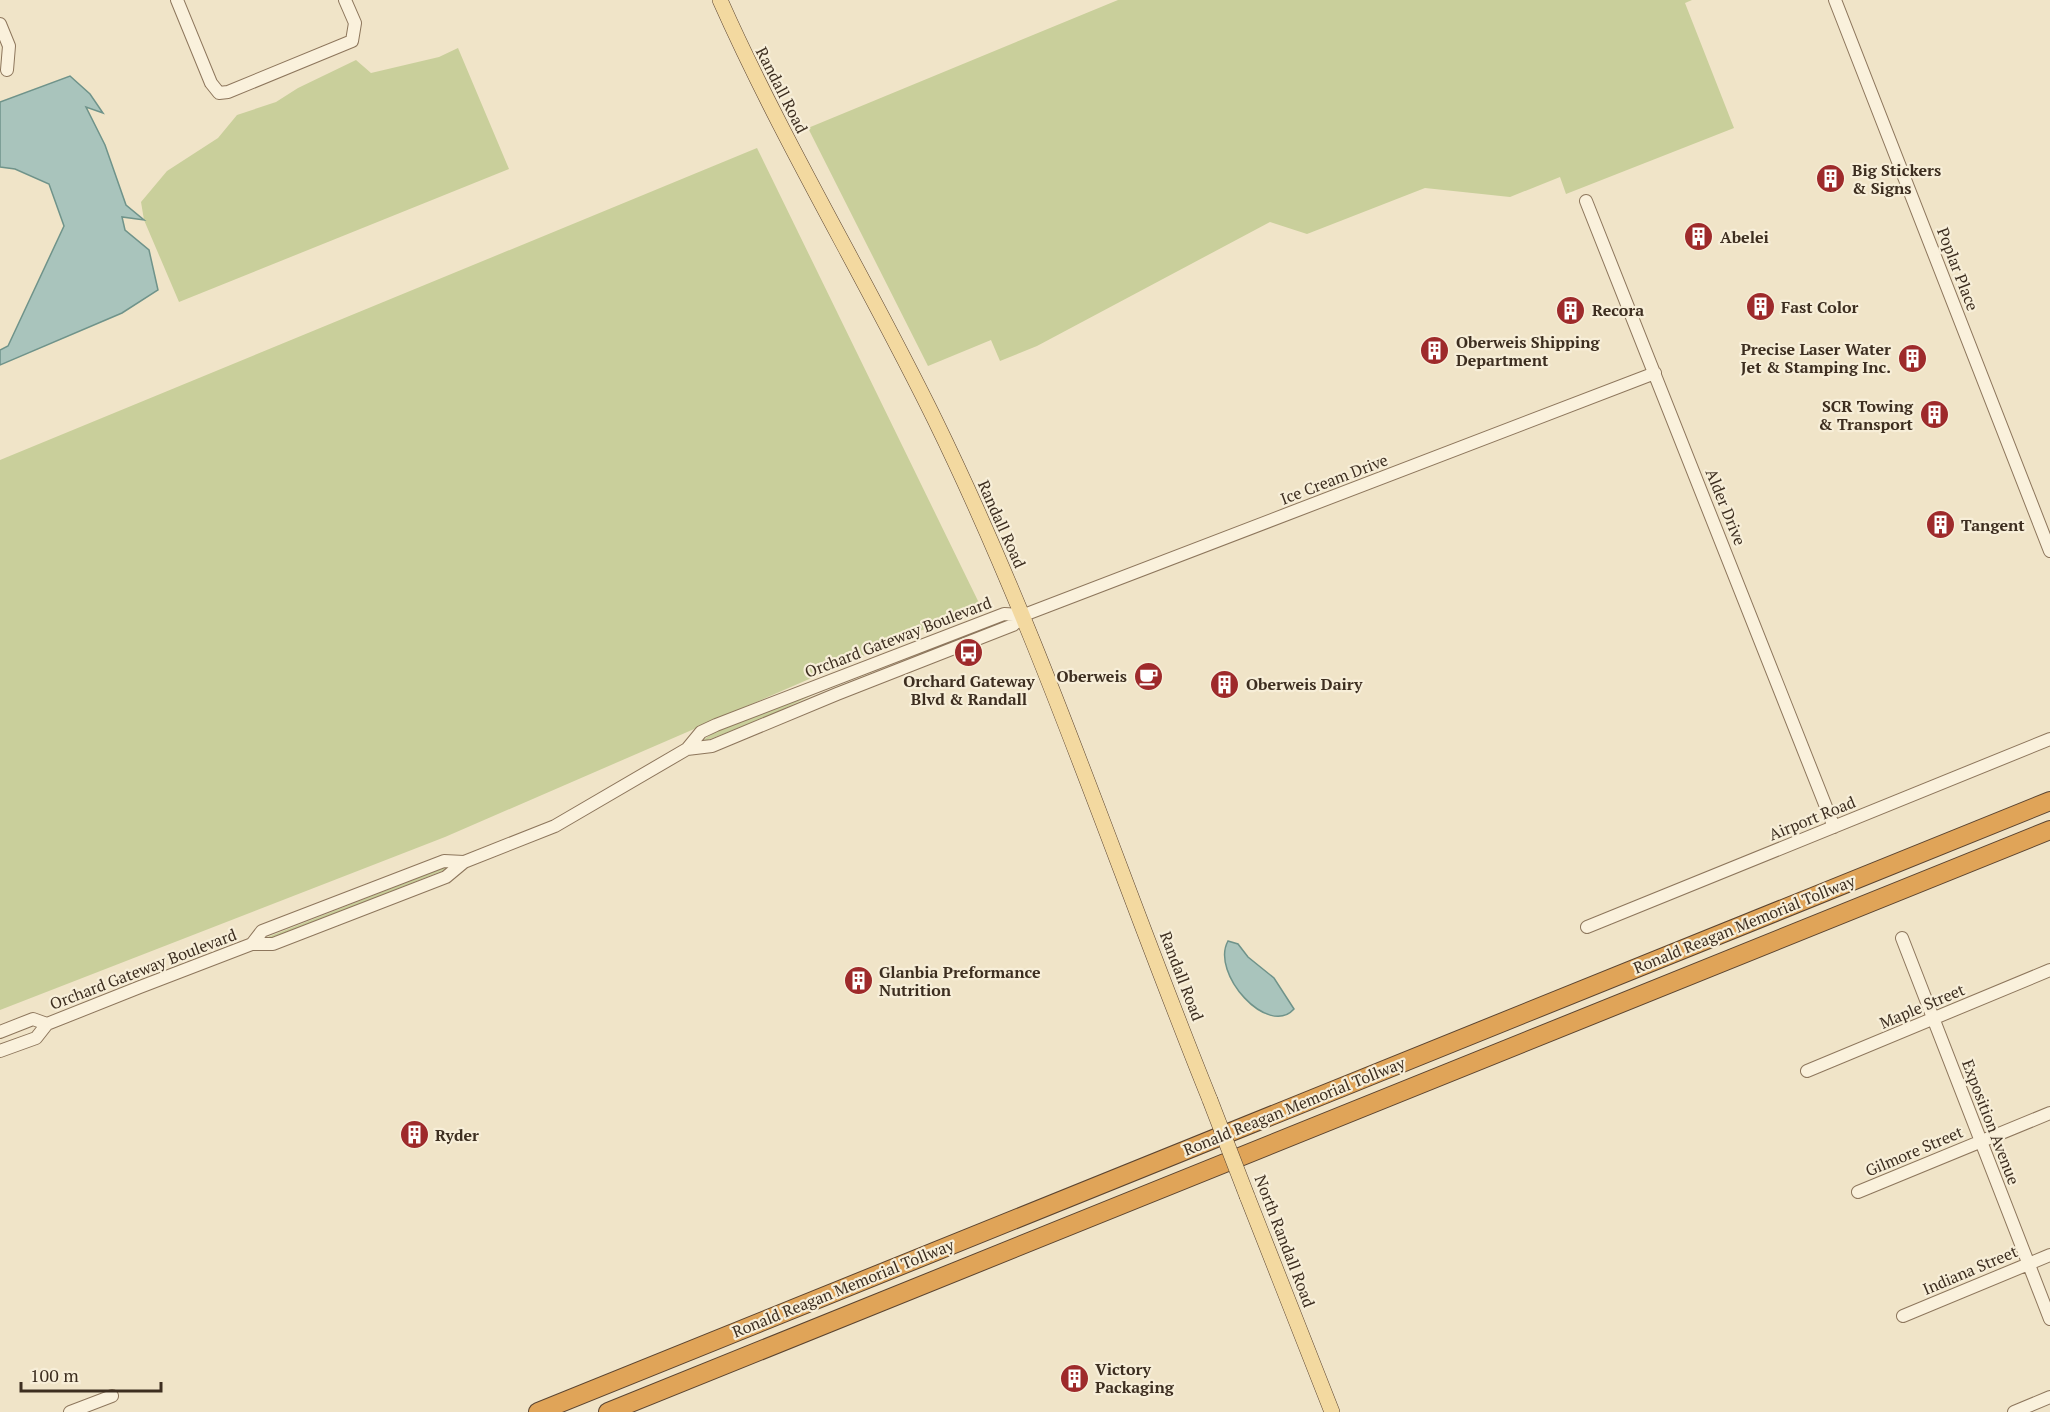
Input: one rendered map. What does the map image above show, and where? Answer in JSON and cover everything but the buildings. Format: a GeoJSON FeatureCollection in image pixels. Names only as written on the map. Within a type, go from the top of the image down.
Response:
{"type":"FeatureCollection","features":[{"type":"Feature","properties":{"kind":"highway","name":"Ronald Reagan Memorial Tollway"},"geometry":{"type":"LineString","coordinates":[[538,1412],[2050,801]]}},
{"type":"Feature","properties":{"kind":"highway","name":"Ronald Reagan Memorial Tollway"},"geometry":{"type":"LineString","coordinates":[[608,1412],[2050,830]]}},
{"type":"Feature","properties":{"kind":"main road","name":"Randall Road"},"geometry":{"type":"LineString","coordinates":[[720,0],[779,124],[935,420],[1024,615],[1203,1084]]}},
{"type":"Feature","properties":{"kind":"main road","name":"North Randall Road"},"geometry":{"type":"LineString","coordinates":[[1203,1084],[1332,1412]]}},
{"type":"Feature","properties":{"kind":"street"},"geometry":{"type":"LineString","coordinates":[[177,0],[211,83],[219,93],[228,92],[295,66],[352,41],[355,23],[345,0]]}},
{"type":"Feature","properties":{"kind":"street","name":"Poplar Place"},"geometry":{"type":"LineString","coordinates":[[1835,0],[2050,551]]}},
{"type":"Feature","properties":{"kind":"street"},"geometry":{"type":"LineString","coordinates":[[0,24],[9,46],[7,70]]}},
{"type":"Feature","properties":{"kind":"street","name":"Alder Drive"},"geometry":{"type":"LineString","coordinates":[[1586,201],[1834,827]]}},
{"type":"Feature","properties":{"kind":"street","name":"Ice Cream Drive"},"geometry":{"type":"LineString","coordinates":[[1024,615],[1655,373]]}},
{"type":"Feature","properties":{"kind":"street","name":"Orchard Gateway Boulevard"},"geometry":{"type":"LineString","coordinates":[[0,1051],[36,1038],[47,1024],[252,944],[262,931],[444,861],[464,862],[555,826],[687,749],[701,732],[716,725],[1004,614],[1024,615]]}},
{"type":"Feature","properties":{"kind":"street","name":"Orchard Gateway Boulevard"},"geometry":{"type":"LineString","coordinates":[[687,749],[712,746],[756,729],[837,694],[1013,625],[1024,615]]}},
{"type":"Feature","properties":{"kind":"street","name":"Airport Road"},"geometry":{"type":"LineString","coordinates":[[1587,927],[2050,739]]}},
{"type":"Feature","properties":{"kind":"street","name":"Exposition Avenue"},"geometry":{"type":"LineString","coordinates":[[1902,938],[2050,1318]]}},
{"type":"Feature","properties":{"kind":"street","name":"Maple Street"},"geometry":{"type":"LineString","coordinates":[[1808,1071],[2050,970]]}},
{"type":"Feature","properties":{"kind":"street","name":"Orchard Gateway Boulevard"},"geometry":{"type":"LineString","coordinates":[[0,1032],[33,1019],[47,1024]]}},
{"type":"Feature","properties":{"kind":"street","name":"Gilmore Street"},"geometry":{"type":"LineString","coordinates":[[1858,1192],[2050,1113]]}},
{"type":"Feature","properties":{"kind":"street","name":"Indiana Street"},"geometry":{"type":"LineString","coordinates":[[1904,1316],[2050,1255]]}},
{"type":"Feature","properties":{"kind":"street"},"geometry":{"type":"LineString","coordinates":[[70,1412],[112,1396]]}},
{"type":"Feature","properties":{"kind":"street"},"geometry":{"type":"LineString","coordinates":[[2014,1412],[2050,1397]]}},
{"type":"Feature","properties":{"kind":"green space"},"geometry":{"type":"Polygon","coordinates":[[[1118,0],[1692,0],[1685,3],[1734,128],[1566,194],[1560,177],[1510,197],[1425,188],[1307,234],[1270,222],[1037,346],[1000,361],[991,340],[928,366],[808,128],[1118,0]]]}},
{"type":"Feature","properties":{"kind":"green space"},"geometry":{"type":"Polygon","coordinates":[[[458,48],[509,169],[179,302],[144,220],[141,202],[167,171],[218,138],[237,115],[276,102],[298,88],[356,60],[371,73],[439,57],[458,48]]]}},
{"type":"Feature","properties":{"kind":"green space"},"geometry":{"type":"Polygon","coordinates":[[[757,148],[980,605],[445,837],[0,1010],[0,460],[757,148]]]}},
{"type":"Feature","properties":{"kind":"green space"},"geometry":{"type":"Polygon","coordinates":[[[825,689],[767,717],[697,744],[718,730],[825,689]]]}},
{"type":"Feature","properties":{"kind":"green space"},"geometry":{"type":"Polygon","coordinates":[[[456,863],[457,865],[261,943],[260,940],[456,863]]]}},
{"type":"Feature","properties":{"kind":"water"},"geometry":{"type":"Polygon","coordinates":[[[70,76],[90,94],[103,113],[86,107],[105,145],[126,205],[144,220],[122,217],[125,230],[149,250],[158,290],[122,313],[0,365],[0,350],[8,346],[64,226],[49,184],[15,169],[0,167],[0,102],[70,76]]]}},
{"type":"Feature","properties":{"kind":"water"},"geometry":{"type":"Polygon","coordinates":[[[1228,941],[1238,944],[1248,957],[1274,978],[1294,1009],[1283,1016],[1270,1015],[1257,1009],[1244,998],[1227,969],[1225,954],[1228,941]]]}},
{"type":"Feature","properties":{"kind":"place","name":"Big Stickers & Signs"},"geometry":{"type":"Point","coordinates":[1831,179]}},
{"type":"Feature","properties":{"kind":"place","name":"Abelei"},"geometry":{"type":"Point","coordinates":[1699,237]}},
{"type":"Feature","properties":{"kind":"place","name":"Fast Color"},"geometry":{"type":"Point","coordinates":[1760,307]}},
{"type":"Feature","properties":{"kind":"place","name":"Recora"},"geometry":{"type":"Point","coordinates":[1571,310]}},
{"type":"Feature","properties":{"kind":"place","name":"Oberweis Shipping Department"},"geometry":{"type":"Point","coordinates":[1435,351]}},
{"type":"Feature","properties":{"kind":"place","name":"Precise Laser Water Jet & Stamping Inc."},"geometry":{"type":"Point","coordinates":[1912,358]}},
{"type":"Feature","properties":{"kind":"place","name":"SCR Towing & Transport"},"geometry":{"type":"Point","coordinates":[1934,415]}},
{"type":"Feature","properties":{"kind":"place","name":"Tangent"},"geometry":{"type":"Point","coordinates":[1940,525]}},
{"type":"Feature","properties":{"kind":"place","name":"Orchard Gateway Blvd & Randall"},"geometry":{"type":"Point","coordinates":[969,653]}},
{"type":"Feature","properties":{"kind":"place","name":"Oberweis"},"geometry":{"type":"Point","coordinates":[1148,676]}},
{"type":"Feature","properties":{"kind":"place","name":"Oberweis Dairy"},"geometry":{"type":"Point","coordinates":[1225,684]}},
{"type":"Feature","properties":{"kind":"place","name":"Glanbia Preformance Nutrition"},"geometry":{"type":"Point","coordinates":[858,981]}},
{"type":"Feature","properties":{"kind":"place","name":"Ryder"},"geometry":{"type":"Point","coordinates":[414,1135]}},
{"type":"Feature","properties":{"kind":"place","name":"Victory Packaging"},"geometry":{"type":"Point","coordinates":[1074,1378]}}]}
